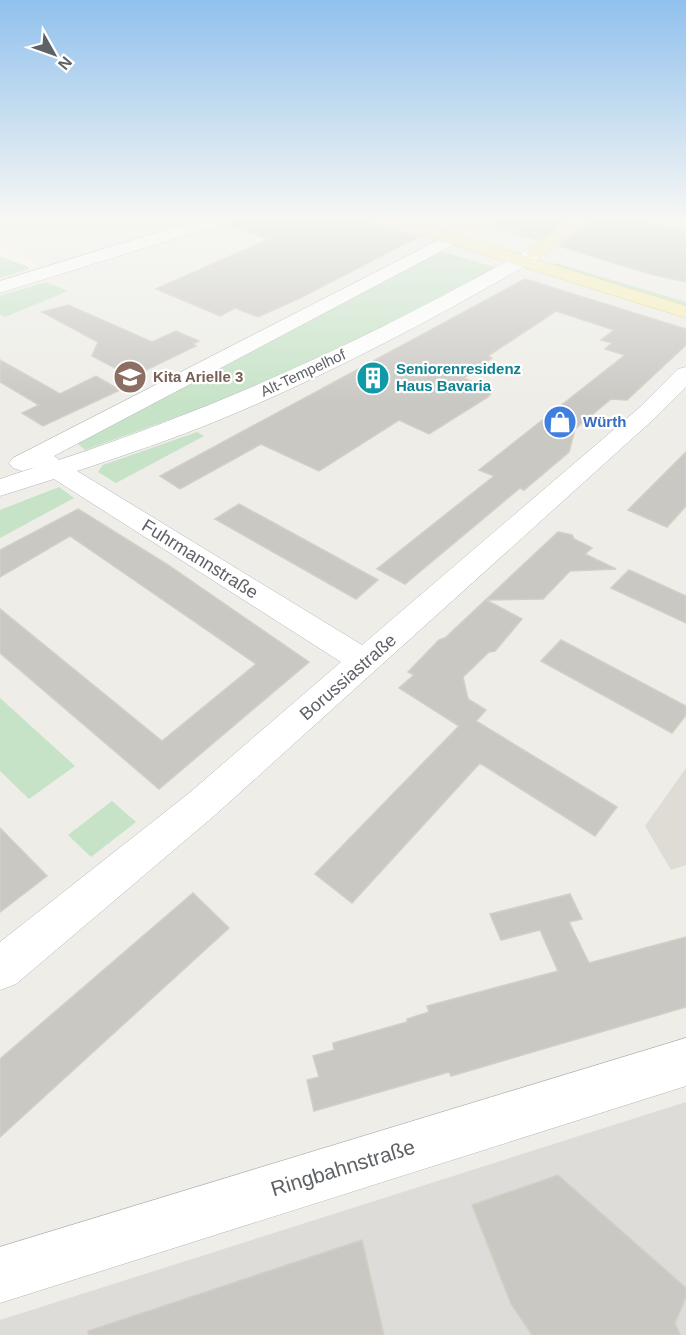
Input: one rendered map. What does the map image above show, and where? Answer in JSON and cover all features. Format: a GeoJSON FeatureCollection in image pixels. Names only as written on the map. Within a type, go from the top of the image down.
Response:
{"type":"FeatureCollection","features":[{"type":"Feature","properties":{"kind":"main road"},"geometry":{"type":"LineString","coordinates":[[589,278],[686,312]]}},
{"type":"Feature","properties":{"kind":"main road"},"geometry":{"type":"LineString","coordinates":[[612,278],[686,297]]}},
{"type":"Feature","properties":{"kind":"street"},"geometry":{"type":"LineString","coordinates":[[0,287],[28,278]]}},
{"type":"Feature","properties":{"kind":"street","name":"Alt-Tempelhof"},"geometry":{"type":"LineString","coordinates":[[0,488],[381,278]]}},
{"type":"Feature","properties":{"kind":"street","name":"Alt-Tempelhof"},"geometry":{"type":"LineString","coordinates":[[0,475],[199,419],[290,380],[487,278]]}},
{"type":"Feature","properties":{"kind":"street","name":"Borussiastraße"},"geometry":{"type":"LineString","coordinates":[[0,969],[162,838],[647,413],[686,374]]}},
{"type":"Feature","properties":{"kind":"street","name":"Fuhrmannstraße"},"geometry":{"type":"LineString","coordinates":[[45,462],[364,662]]}},
{"type":"Feature","properties":{"kind":"street","name":"Ringbahnstraße"},"geometry":{"type":"LineString","coordinates":[[0,1275],[686,1062]]}},
{"type":"Feature","properties":{"kind":"shaded area"},"geometry":{"type":"Polygon","coordinates":[[[686,768],[686,865],[671,870],[645,826],[686,768]]]}},
{"type":"Feature","properties":{"kind":"shaded area"},"geometry":{"type":"Polygon","coordinates":[[[686,1102],[686,1335],[0,1335],[0,1320],[686,1102]]]}},
{"type":"Feature","properties":{"kind":"green space"},"geometry":{"type":"Polygon","coordinates":[[[389,278],[476,278],[318,360],[238,395],[85,450],[77,443],[389,278]]]}},
{"type":"Feature","properties":{"kind":"green space"},"geometry":{"type":"Polygon","coordinates":[[[591,278],[606,278],[686,302],[686,307],[591,278]]]}},
{"type":"Feature","properties":{"kind":"green space"},"geometry":{"type":"Polygon","coordinates":[[[46,282],[68,291],[5,317],[0,314],[0,296],[46,282]]]}},
{"type":"Feature","properties":{"kind":"green space"},"geometry":{"type":"Polygon","coordinates":[[[197,432],[204,436],[116,483],[98,472],[103,465],[197,432]]]}},
{"type":"Feature","properties":{"kind":"green space"},"geometry":{"type":"Polygon","coordinates":[[[59,487],[74,498],[0,538],[0,510],[59,487]]]}},
{"type":"Feature","properties":{"kind":"green space"},"geometry":{"type":"Polygon","coordinates":[[[0,698],[75,766],[29,799],[0,771],[0,698]]]}},
{"type":"Feature","properties":{"kind":"green space"},"geometry":{"type":"Polygon","coordinates":[[[112,801],[136,822],[91,857],[68,835],[112,801]]]}},
{"type":"Feature","properties":{"kind":"building"},"geometry":{"type":"Polygon","coordinates":[[[180,278],[338,278],[258,317],[235,308],[220,316],[156,289],[180,278]]]}},
{"type":"Feature","properties":{"kind":"building"},"geometry":{"type":"Polygon","coordinates":[[[669,278],[686,278],[686,282],[669,278]]]}},
{"type":"Feature","properties":{"kind":"building"},"geometry":{"type":"Polygon","coordinates":[[[525,279],[686,329],[686,345],[627,400],[611,399],[575,429],[569,452],[524,490],[520,488],[405,584],[377,569],[494,476],[479,470],[625,355],[605,349],[612,343],[601,340],[614,330],[556,311],[488,356],[492,358],[464,378],[493,391],[488,397],[429,434],[399,420],[319,471],[261,444],[180,489],[160,476],[525,279]]]}},
{"type":"Feature","properties":{"kind":"building"},"geometry":{"type":"Polygon","coordinates":[[[68,305],[152,342],[176,331],[199,341],[193,344],[196,346],[132,377],[92,356],[98,342],[42,312],[68,305]]]}},
{"type":"Feature","properties":{"kind":"building"},"geometry":{"type":"Polygon","coordinates":[[[0,360],[60,394],[96,376],[120,390],[43,426],[22,413],[39,405],[0,382],[0,360]]]}},
{"type":"Feature","properties":{"kind":"building"},"geometry":{"type":"Polygon","coordinates":[[[686,452],[686,506],[667,527],[628,510],[686,452]]]}},
{"type":"Feature","properties":{"kind":"building"},"geometry":{"type":"Polygon","coordinates":[[[239,504],[378,580],[356,599],[215,519],[239,504]]]}},
{"type":"Feature","properties":{"kind":"building"},"geometry":{"type":"Polygon","coordinates":[[[78,509],[168,565],[309,662],[159,789],[0,653],[0,609],[162,741],[256,664],[70,536],[0,577],[0,550],[78,509]]]}},
{"type":"Feature","properties":{"kind":"building"},"geometry":{"type":"Polygon","coordinates":[[[558,532],[572,535],[574,539],[592,548],[585,554],[616,569],[570,571],[543,599],[486,600],[522,619],[495,651],[489,652],[463,677],[468,699],[486,710],[476,721],[617,807],[595,836],[480,763],[352,903],[315,874],[459,726],[399,688],[414,675],[408,672],[439,640],[445,638],[558,532]]]}},
{"type":"Feature","properties":{"kind":"building"},"geometry":{"type":"Polygon","coordinates":[[[629,570],[686,596],[686,623],[611,588],[629,570]]]}},
{"type":"Feature","properties":{"kind":"building"},"geometry":{"type":"Polygon","coordinates":[[[561,640],[686,706],[686,715],[672,733],[541,661],[561,640]]]}},
{"type":"Feature","properties":{"kind":"building"},"geometry":{"type":"Polygon","coordinates":[[[0,828],[47,876],[0,912],[0,828]]]}},
{"type":"Feature","properties":{"kind":"building"},"geometry":{"type":"Polygon","coordinates":[[[193,893],[229,928],[0,1137],[0,1059],[193,893]]]}},
{"type":"Feature","properties":{"kind":"building"},"geometry":{"type":"Polygon","coordinates":[[[570,894],[582,919],[569,922],[589,963],[686,937],[686,1007],[451,1076],[449,1072],[314,1111],[307,1080],[319,1077],[313,1056],[334,1050],[333,1043],[407,1022],[407,1019],[429,1012],[427,1006],[558,971],[540,930],[501,940],[490,914],[570,894]]]}},
{"type":"Feature","properties":{"kind":"building"},"geometry":{"type":"Polygon","coordinates":[[[558,1175],[686,1288],[686,1297],[675,1323],[680,1335],[532,1335],[511,1304],[472,1205],[558,1175]]]}},
{"type":"Feature","properties":{"kind":"building"},"geometry":{"type":"Polygon","coordinates":[[[362,1240],[384,1335],[88,1335],[88,1331],[362,1240]]]}},
{"type":"Feature","properties":{"kind":"place","name":"Kita Arielle 3"},"geometry":{"type":"Point","coordinates":[130,377]}},
{"type":"Feature","properties":{"kind":"place","name":"Seniorenresidenz Haus Bavaria"},"geometry":{"type":"Point","coordinates":[373,378]}},
{"type":"Feature","properties":{"kind":"place","name":"Würth"},"geometry":{"type":"Point","coordinates":[560,422]}}]}
